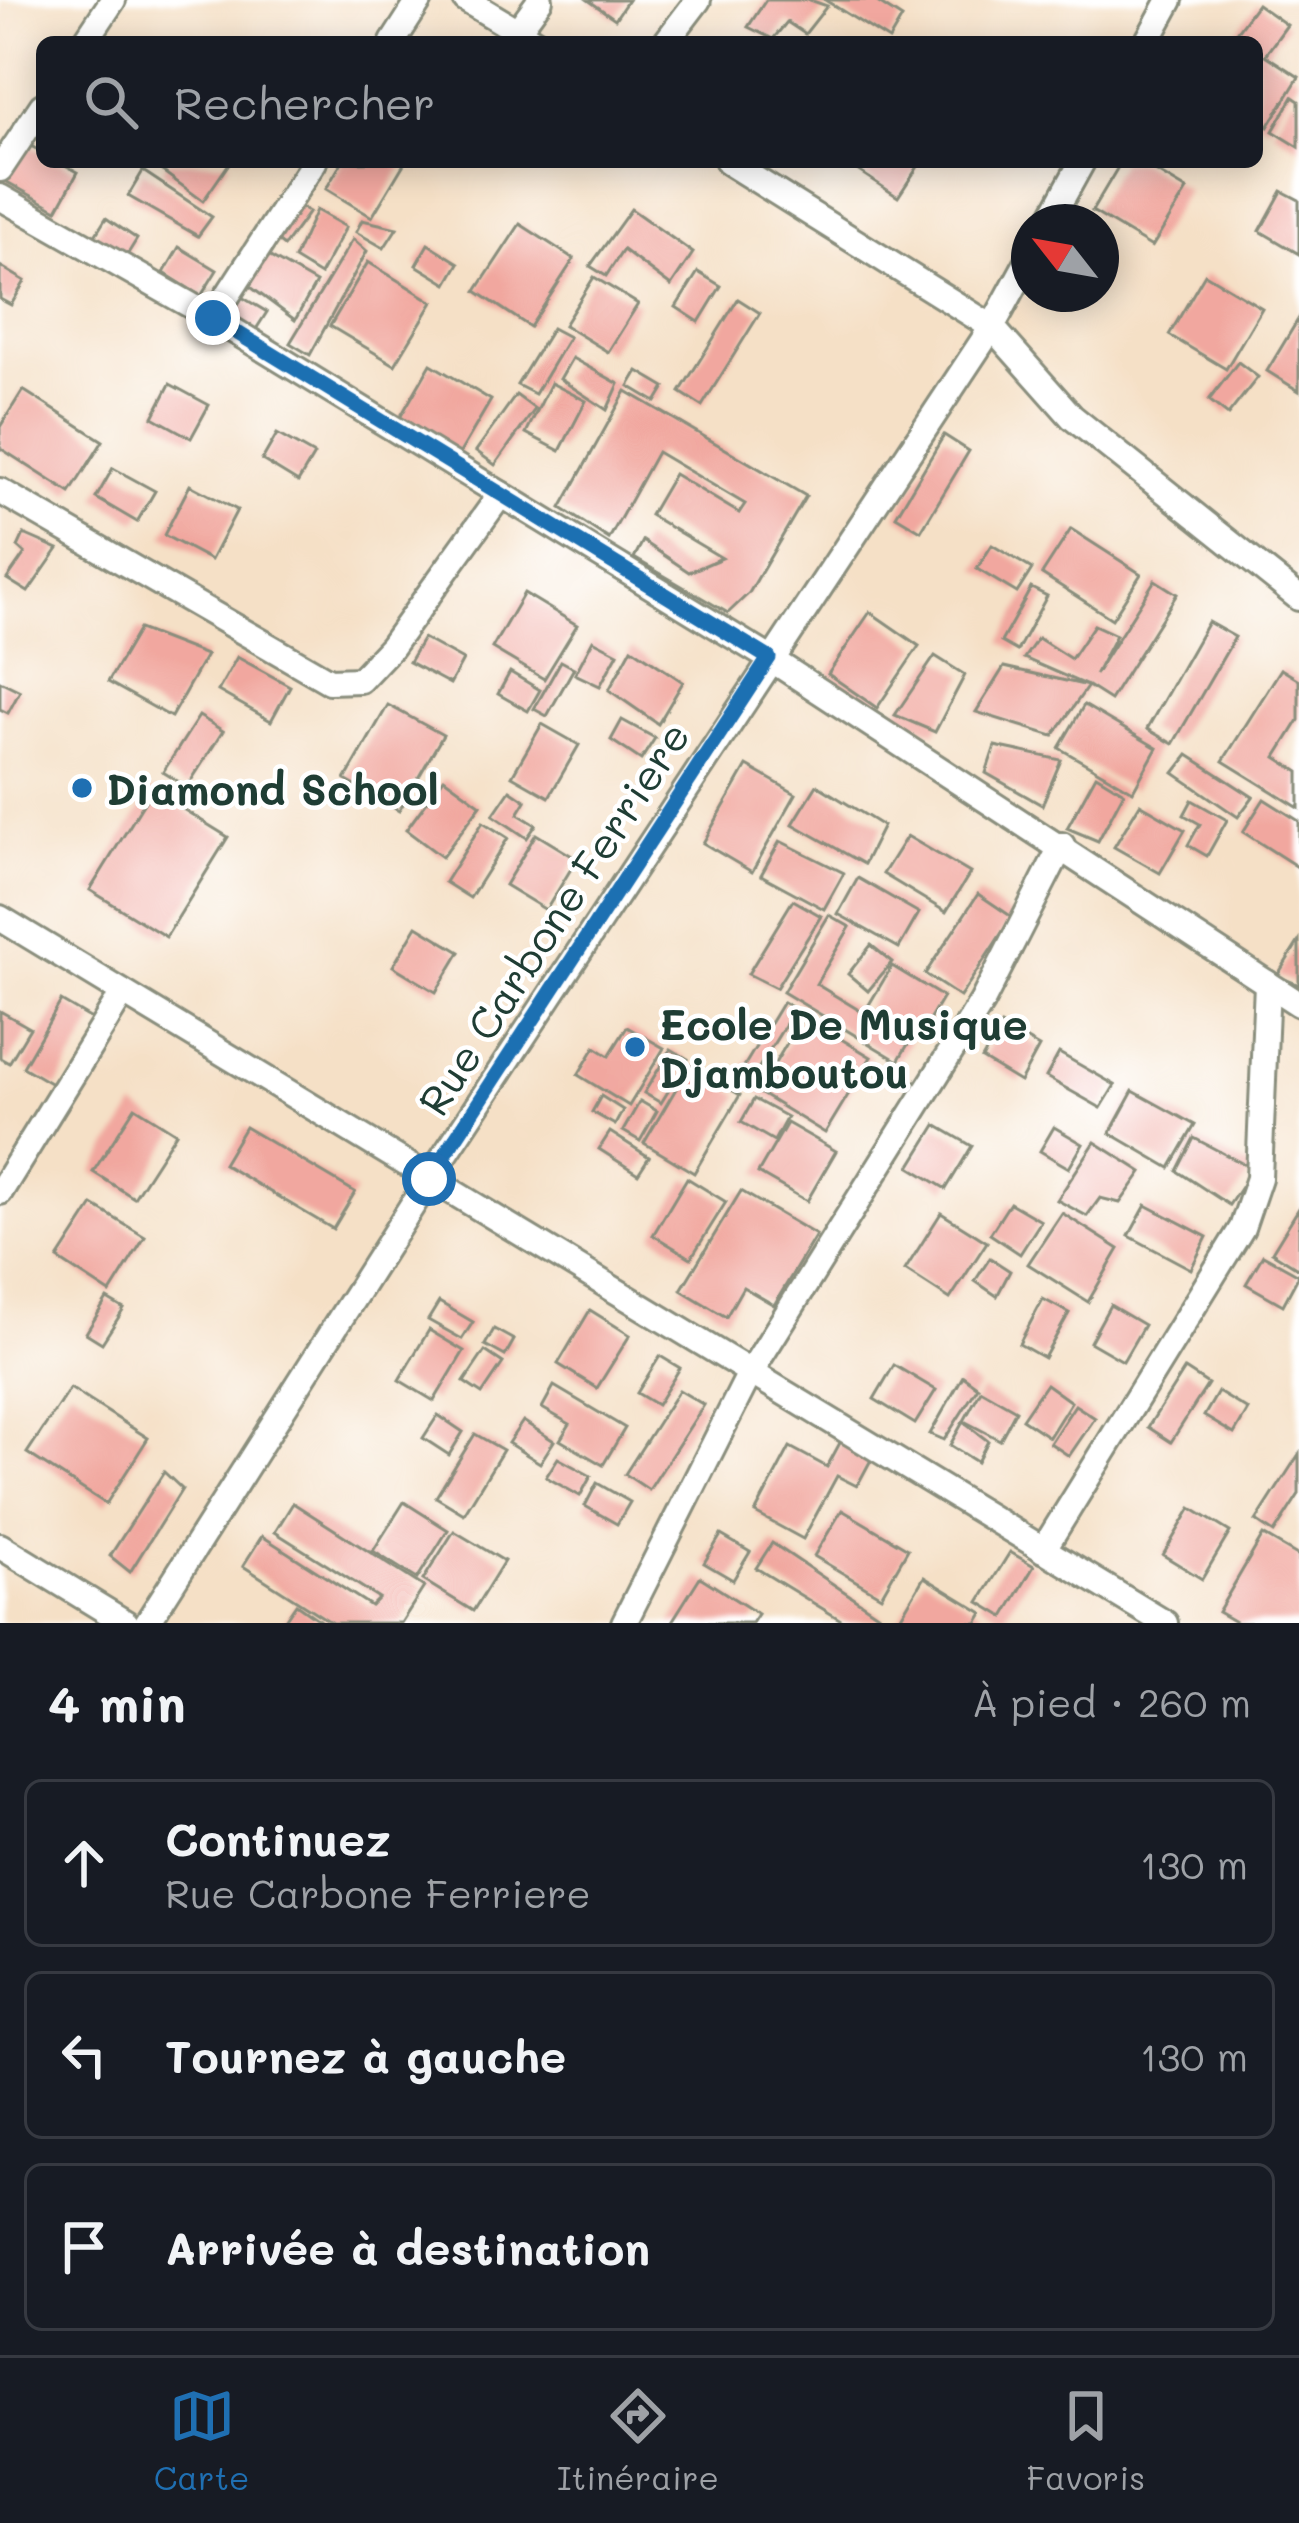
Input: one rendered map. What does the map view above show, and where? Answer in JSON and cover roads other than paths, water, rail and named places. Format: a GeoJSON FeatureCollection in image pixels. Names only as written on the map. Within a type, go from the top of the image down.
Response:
{"type":"FeatureCollection","features":[{"type":"Feature","properties":{"kind":"street"},"geometry":{"type":"LineString","coordinates":[[89,36],[113,0]]}},
{"type":"Feature","properties":{"kind":"street"},"geometry":{"type":"LineString","coordinates":[[397,36],[420,0]]}},
{"type":"Feature","properties":{"kind":"street"},"geometry":{"type":"LineString","coordinates":[[466,0],[527,36],[540,0]]}},
{"type":"Feature","properties":{"kind":"street"},"geometry":{"type":"LineString","coordinates":[[671,36],[698,0]]}},
{"type":"Feature","properties":{"kind":"street"},"geometry":{"type":"LineString","coordinates":[[1150,36],[1170,0]]}},
{"type":"Feature","properties":{"kind":"street"},"geometry":{"type":"LineString","coordinates":[[0,169],[36,115]]}},
{"type":"Feature","properties":{"kind":"street"},"geometry":{"type":"LineString","coordinates":[[213,318],[310,168]]}},
{"type":"Feature","properties":{"kind":"street"},"geometry":{"type":"LineString","coordinates":[[738,168],[992,327],[1072,417],[1297,593]]}},
{"type":"Feature","properties":{"kind":"street"},"geometry":{"type":"LineString","coordinates":[[1059,204],[1079,168]]}},
{"type":"Feature","properties":{"kind":"street"},"geometry":{"type":"LineString","coordinates":[[0,197],[213,318],[769,658],[1299,1004]]}},
{"type":"Feature","properties":{"kind":"street","name":"Rue Carbone Ferriere"},"geometry":{"type":"LineString","coordinates":[[147,1623],[429,1179],[1011,292]]}},
{"type":"Feature","properties":{"kind":"street"},"geometry":{"type":"LineString","coordinates":[[0,491],[328,681],[360,680],[391,647],[501,494]]}},
{"type":"Feature","properties":{"kind":"street"},"geometry":{"type":"LineString","coordinates":[[624,1623],[750,1373],[982,1002],[1062,845]]}},
{"type":"Feature","properties":{"kind":"street"},"geometry":{"type":"LineString","coordinates":[[0,918],[1165,1623]]}},
{"type":"Feature","properties":{"kind":"street"},"geometry":{"type":"LineString","coordinates":[[1043,1550],[1242,1228],[1259,1178],[1267,983]]}},
{"type":"Feature","properties":{"kind":"street"},"geometry":{"type":"LineString","coordinates":[[0,1192],[123,993]]}},
{"type":"Feature","properties":{"kind":"street"},"geometry":{"type":"LineString","coordinates":[[0,1546],[126,1623]]}},
{"type":"Feature","properties":{"kind":"place","name":"Diamond School"},"geometry":{"type":"Point","coordinates":[82,788]}},
{"type":"Feature","properties":{"kind":"place","name":"Ecole De Musique Djamboutou"},"geometry":{"type":"Point","coordinates":[635,1047]}}]}
